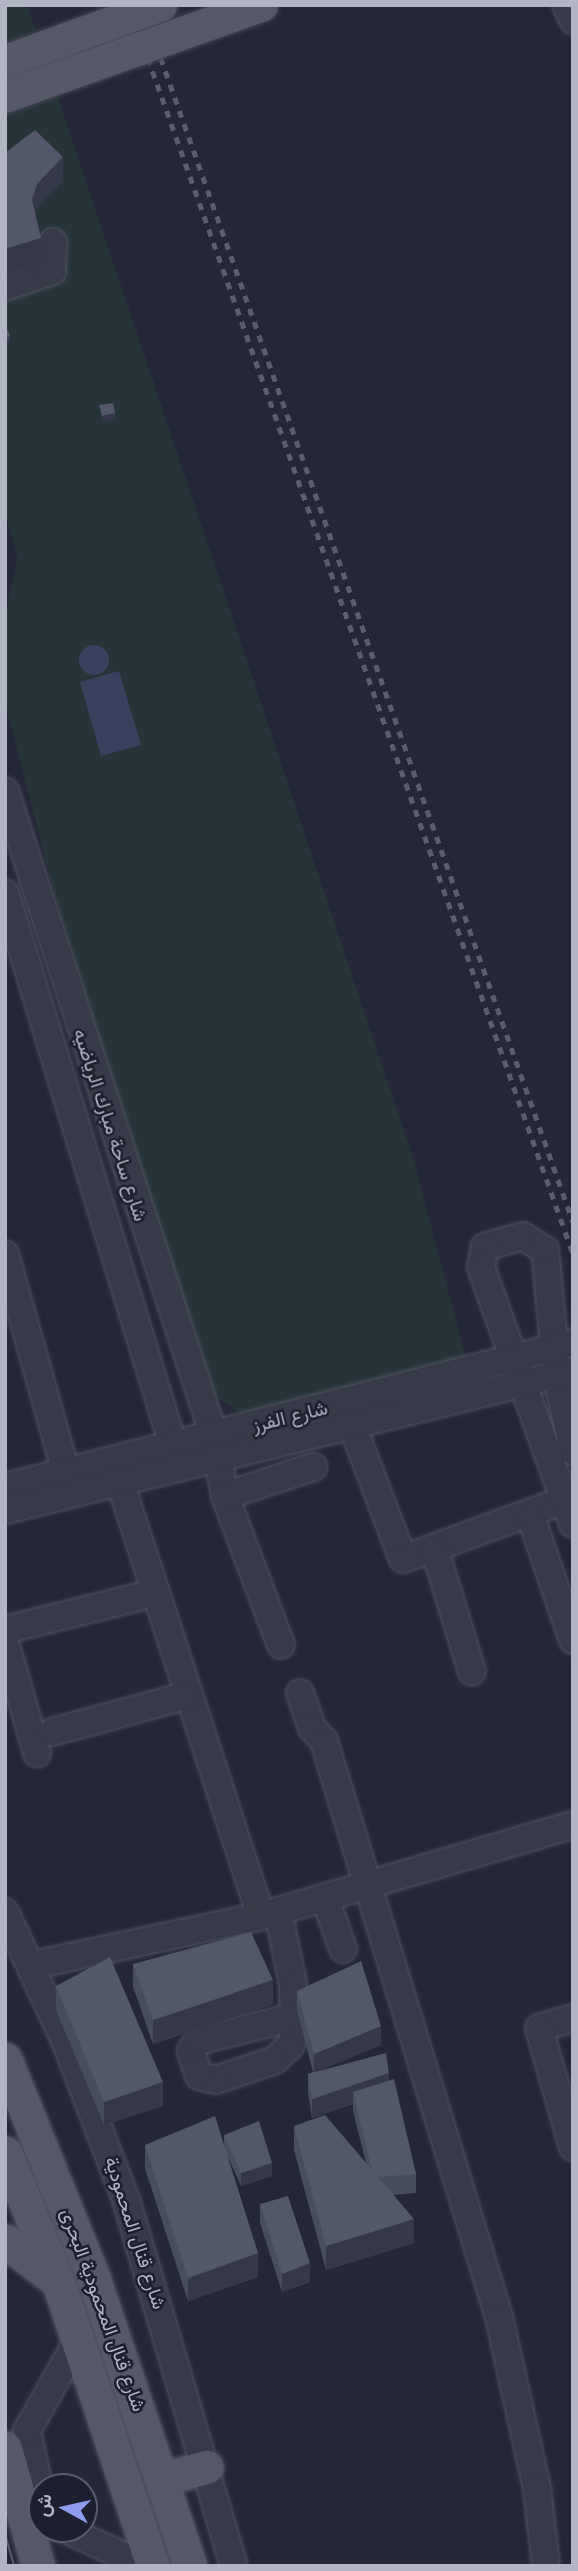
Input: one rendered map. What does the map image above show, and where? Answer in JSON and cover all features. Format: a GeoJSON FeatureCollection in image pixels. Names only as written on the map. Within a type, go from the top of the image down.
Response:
{"type":"FeatureCollection","features":[{"type":"Feature","properties":{"kind":"main road"},"geometry":{"type":"LineString","coordinates":[[5,61],[160,5]]}},
{"type":"Feature","properties":{"kind":"main road"},"geometry":{"type":"LineString","coordinates":[[5,96],[261,5]]}},
{"type":"Feature","properties":{"kind":"main road","name":"شارع قنال المحمودية البحرى"},"geometry":{"type":"LineString","coordinates":[[5,2059],[93,2277],[190,2566]]}},
{"type":"Feature","properties":{"kind":"main road","name":"شارع قنال المحمودية البحرى"},"geometry":{"type":"LineString","coordinates":[[5,2152],[58,2281],[153,2566]]}},
{"type":"Feature","properties":{"kind":"main road"},"geometry":{"type":"LineString","coordinates":[[5,2241],[58,2281]]}},
{"type":"Feature","properties":{"kind":"main road"},"geometry":{"type":"LineString","coordinates":[[5,2448],[21,2490],[38,2566]]}},
{"type":"Feature","properties":{"kind":"main road"},"geometry":{"type":"LineString","coordinates":[[163,2479],[206,2467]]}},
{"type":"Feature","properties":{"kind":"street"},"geometry":{"type":"LineString","coordinates":[[566,5],[573,20]]}},
{"type":"Feature","properties":{"kind":"street"},"geometry":{"type":"LineString","coordinates":[[5,287],[52,271],[53,242]]}},
{"type":"Feature","properties":{"kind":"street","name":"شارع ساحة مبارك الرياضيه"},"geometry":{"type":"LineString","coordinates":[[5,791],[15,862],[217,1447],[225,1496],[281,1645]]}},
{"type":"Feature","properties":{"kind":"street","name":"شارع ساحة مبارك الرياضيه"},"geometry":{"type":"LineString","coordinates":[[5,893],[177,1458]]}},
{"type":"Feature","properties":{"kind":"street"},"geometry":{"type":"LineString","coordinates":[[352,1425],[401,1557],[435,1550],[530,1514],[566,1492],[561,1439],[565,1373],[563,1345],[540,1241],[523,1236],[485,1247],[481,1267],[517,1371],[561,1439]]}},
{"type":"Feature","properties":{"kind":"street"},"geometry":{"type":"LineString","coordinates":[[5,1254],[66,1473]]}},
{"type":"Feature","properties":{"kind":"street","name":"شارع الفرز"},"geometry":{"type":"LineString","coordinates":[[217,1447],[352,1425],[517,1371],[563,1345]]}},
{"type":"Feature","properties":{"kind":"street","name":"شارع الفرز"},"geometry":{"type":"LineString","coordinates":[[5,1510],[120,1482],[177,1458],[217,1447],[517,1371],[565,1373]]}},
{"type":"Feature","properties":{"kind":"street","name":"شارع الفرز"},"geometry":{"type":"LineString","coordinates":[[5,1487],[66,1473],[177,1458]]}},
{"type":"Feature","properties":{"kind":"street"},"geometry":{"type":"LineString","coordinates":[[225,1496],[313,1467]]}},
{"type":"Feature","properties":{"kind":"street"},"geometry":{"type":"LineString","coordinates":[[120,1482],[185,1696],[269,1914],[294,2017]]}},
{"type":"Feature","properties":{"kind":"street"},"geometry":{"type":"LineString","coordinates":[[530,1514],[573,1640]]}},
{"type":"Feature","properties":{"kind":"street"},"geometry":{"type":"LineString","coordinates":[[435,1550],[472,1672]]}},
{"type":"Feature","properties":{"kind":"street"},"geometry":{"type":"LineString","coordinates":[[5,1630],[154,1593]]}},
{"type":"Feature","properties":{"kind":"street"},"geometry":{"type":"LineString","coordinates":[[5,1642],[45,1742],[185,1696]]}},
{"type":"Feature","properties":{"kind":"street"},"geometry":{"type":"LineString","coordinates":[[300,1693],[312,1728],[324,1741],[499,2317],[537,2488],[546,2566]]}},
{"type":"Feature","properties":{"kind":"street"},"geometry":{"type":"LineString","coordinates":[[33,1965],[269,1914],[573,1825]]}},
{"type":"Feature","properties":{"kind":"street"},"geometry":{"type":"LineString","coordinates":[[325,1898],[343,1949]]}},
{"type":"Feature","properties":{"kind":"street","name":"شارع قنال المحمودية"},"geometry":{"type":"LineString","coordinates":[[5,1912],[33,1965],[127,2203],[234,2566]]}},
{"type":"Feature","properties":{"kind":"street"},"geometry":{"type":"LineString","coordinates":[[573,2018],[539,2028],[573,2147]]}},
{"type":"Feature","properties":{"kind":"street"},"geometry":{"type":"LineString","coordinates":[[21,2490],[27,2431],[78,2340]]}},
{"type":"Feature","properties":{"kind":"street"},"geometry":{"type":"LineString","coordinates":[[95,2543],[145,2566]]}},
{"type":"Feature","properties":{"kind":"shaded area"},"geometry":{"type":"Polygon","coordinates":[[[5,5],[27,5],[413,1157],[469,1370],[263,1428],[208,1392],[55,896],[5,703],[5,618],[18,556],[5,516],[5,5]]]}},
{"type":"Feature","properties":{"kind":"water"},"geometry":{"type":"Polygon","coordinates":[[[94,645],[100,646],[108,654],[108,666],[100,674],[94,675],[88,674],[80,666],[79,660],[80,654],[88,646],[94,645]]]}},
{"type":"Feature","properties":{"kind":"water"},"geometry":{"type":"Polygon","coordinates":[[[119,671],[141,745],[101,756],[80,682],[119,671]]]}},
{"type":"Feature","properties":{"kind":"building"},"geometry":{"type":"Polygon","coordinates":[[[35,130],[63,157],[37,184],[32,200],[41,238],[5,249],[5,153],[35,130]]]}},
{"type":"Feature","properties":{"kind":"building"},"geometry":{"type":"Polygon","coordinates":[[[5,323],[10,336],[5,338],[5,323]]]}},
{"type":"Feature","properties":{"kind":"building"},"geometry":{"type":"Polygon","coordinates":[[[113,403],[115,413],[102,416],[99,405],[113,403]]]}},
{"type":"Feature","properties":{"kind":"building"},"geometry":{"type":"Polygon","coordinates":[[[251,1932],[273,1980],[153,2020],[133,1964],[251,1932]]]}},
{"type":"Feature","properties":{"kind":"building"},"geometry":{"type":"Polygon","coordinates":[[[110,1957],[163,2082],[104,2102],[56,1986],[110,1957]]]}},
{"type":"Feature","properties":{"kind":"building"},"geometry":{"type":"Polygon","coordinates":[[[361,1961],[381,2026],[314,2054],[297,1991],[361,1961]]]}},
{"type":"Feature","properties":{"kind":"building"},"geometry":{"type":"Polygon","coordinates":[[[386,2053],[389,2073],[312,2099],[308,2074],[386,2053]]]}},
{"type":"Feature","properties":{"kind":"building"},"geometry":{"type":"Polygon","coordinates":[[[394,2079],[416,2174],[378,2177],[372,2170],[353,2092],[394,2079]]]}},
{"type":"Feature","properties":{"kind":"building"},"geometry":{"type":"Polygon","coordinates":[[[325,2115],[414,2219],[326,2246],[294,2126],[325,2115]]]}},
{"type":"Feature","properties":{"kind":"building"},"geometry":{"type":"Polygon","coordinates":[[[215,2116],[258,2253],[188,2278],[145,2145],[215,2116]]]}},
{"type":"Feature","properties":{"kind":"building"},"geometry":{"type":"Polygon","coordinates":[[[259,2121],[272,2163],[241,2173],[224,2135],[259,2121]]]}},
{"type":"Feature","properties":{"kind":"building"},"geometry":{"type":"Polygon","coordinates":[[[288,2196],[310,2263],[282,2274],[260,2204],[288,2196]]]}},
{"type":"Feature","properties":{"kind":"tram line"},"geometry":{"type":"LineString","coordinates":[[5,2534],[14,2566]]}},
{"type":"Feature","properties":{"kind":"railway"},"geometry":{"type":"LineString","coordinates":[[129,5],[573,1254]]}},
{"type":"Feature","properties":{"kind":"railway"},"geometry":{"type":"LineString","coordinates":[[142,5],[573,1222]]}}]}
